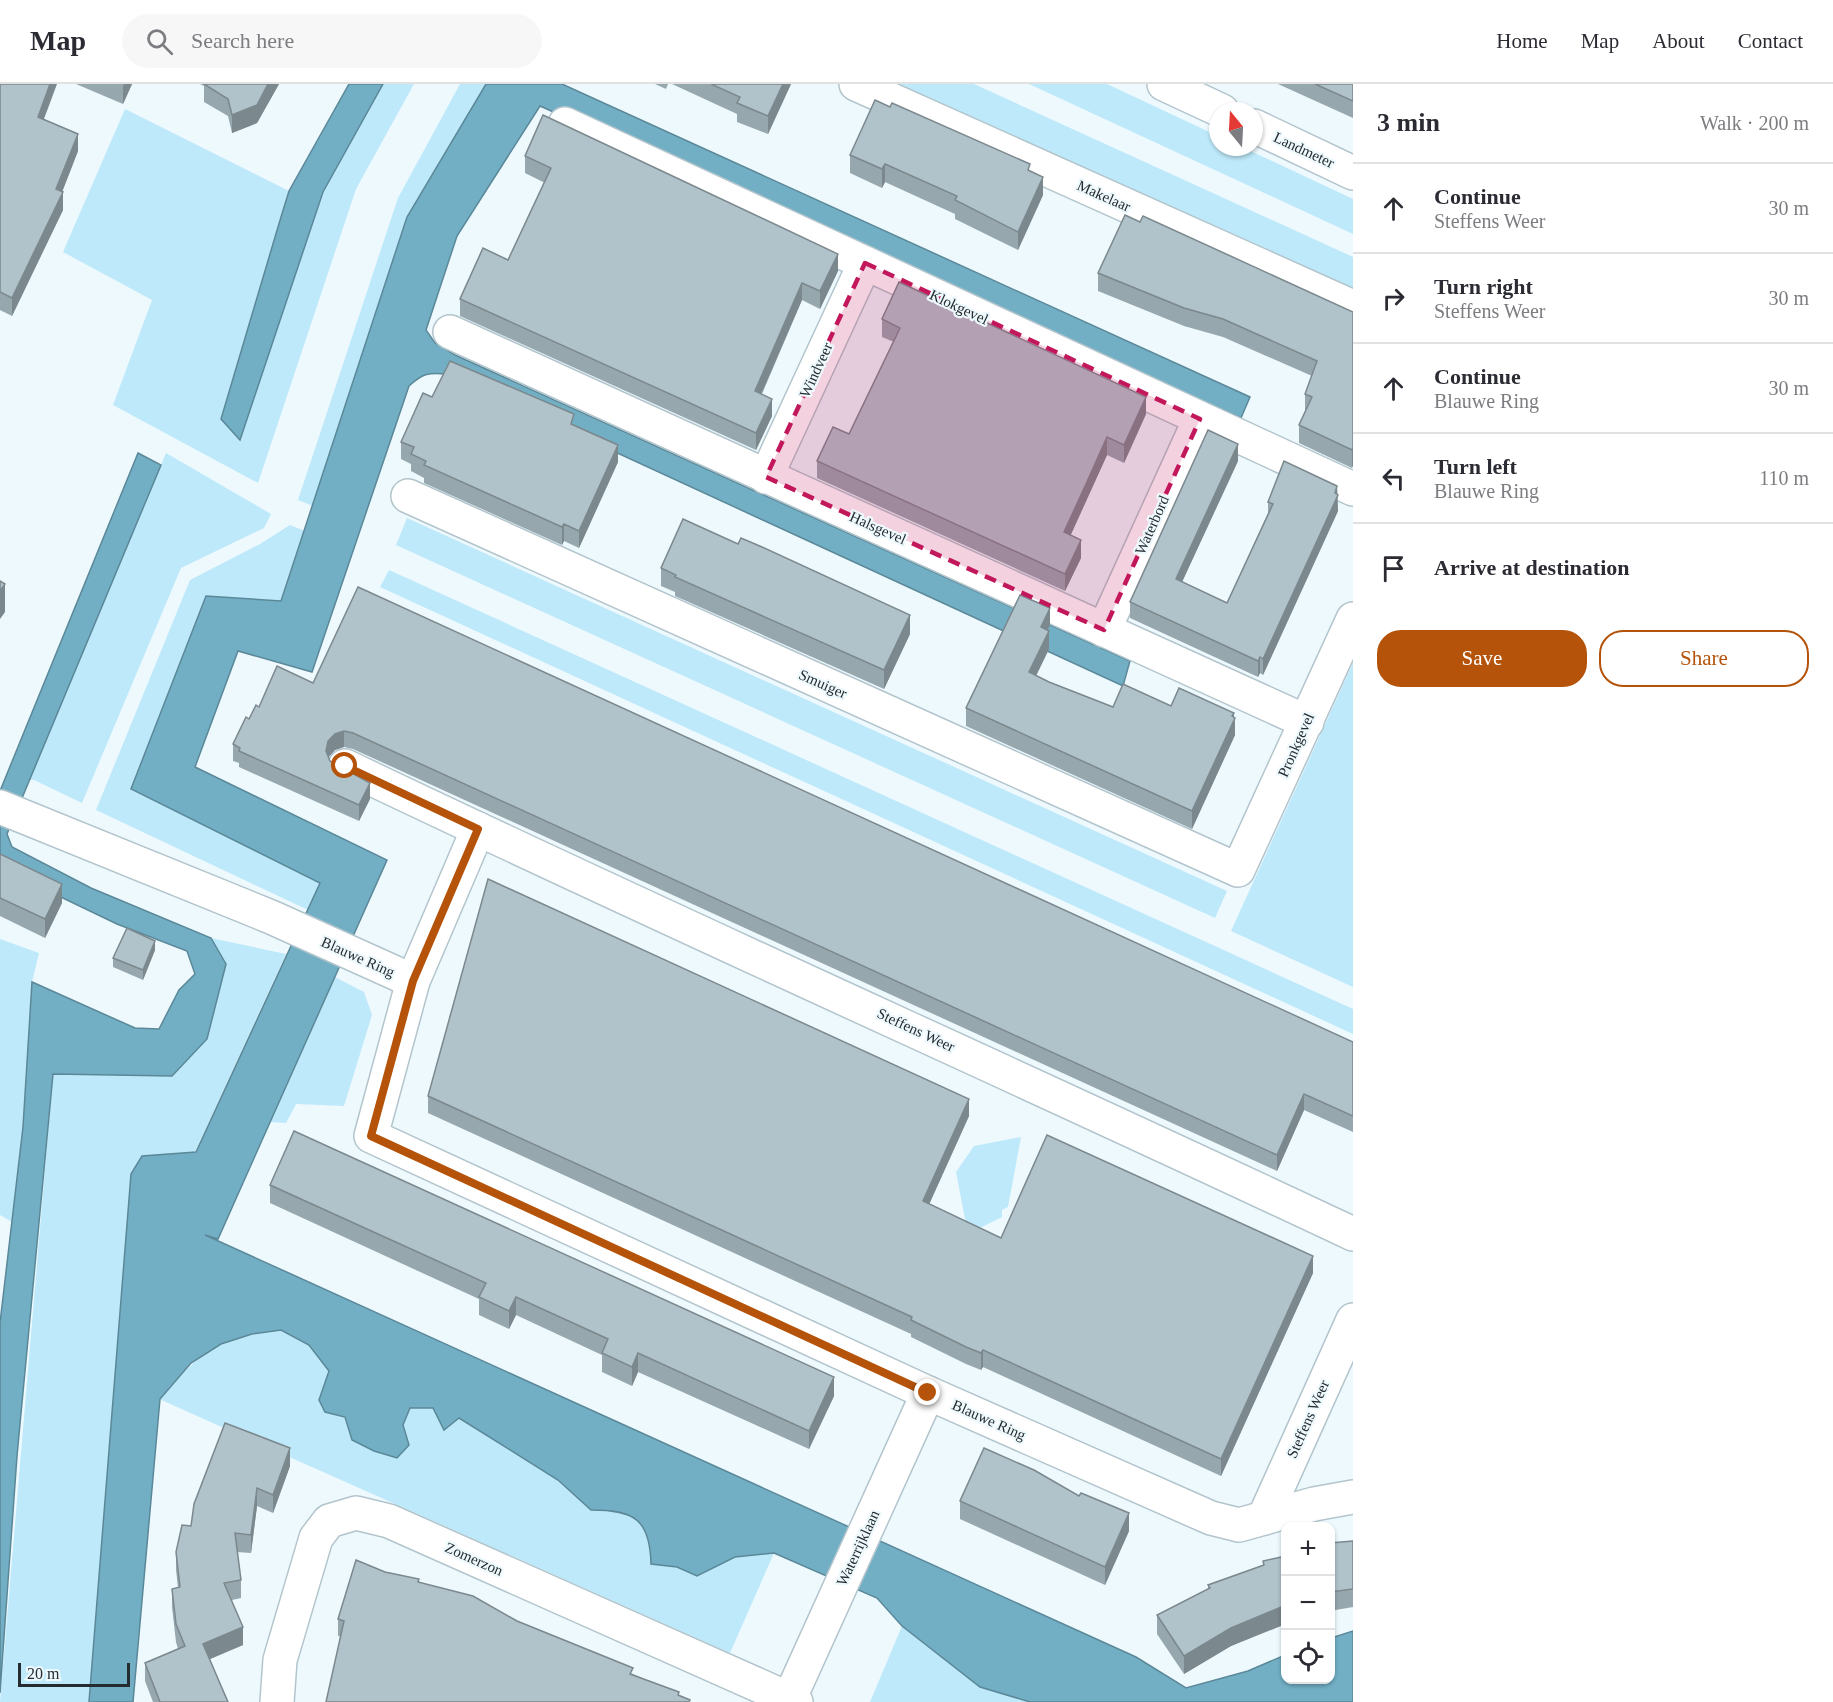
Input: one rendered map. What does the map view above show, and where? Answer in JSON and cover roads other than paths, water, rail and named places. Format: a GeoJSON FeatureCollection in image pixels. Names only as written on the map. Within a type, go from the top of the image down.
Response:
{"type":"FeatureCollection","features":[{"type":"Feature","properties":{"kind":"street","name":"Makelaar"},"geometry":{"type":"LineString","coordinates":[[856,84],[1353,307]]}},
{"type":"Feature","properties":{"kind":"street"},"geometry":{"type":"LineString","coordinates":[[1164,84],[1209,105]]}},
{"type":"Feature","properties":{"kind":"street","name":"Klokgevel"},"geometry":{"type":"LineString","coordinates":[[565,124],[1353,489]]}},
{"type":"Feature","properties":{"kind":"street","name":"Landmeter"},"geometry":{"type":"LineString","coordinates":[[1263,130],[1353,173]]}},
{"type":"Feature","properties":{"kind":"street","name":"Windveer"},"geometry":{"type":"LineString","coordinates":[[766,477],[865,263]]}},
{"type":"Feature","properties":{"kind":"street","name":"Halsgevel"},"geometry":{"type":"LineString","coordinates":[[450,332],[1307,722]]}},
{"type":"Feature","properties":{"kind":"street","name":"Waterbord"},"geometry":{"type":"LineString","coordinates":[[1104,630],[1200,419]]}},
{"type":"Feature","properties":{"kind":"street","name":"Smuiger"},"geometry":{"type":"LineString","coordinates":[[408,496],[1239,870]]}},
{"type":"Feature","properties":{"kind":"street","name":"Pronkgevel"},"geometry":{"type":"LineString","coordinates":[[1239,870],[1353,619]]}},
{"type":"Feature","properties":{"kind":"street","name":"Steffens Weer"},"geometry":{"type":"LineString","coordinates":[[345,766],[1056,1094],[1353,1234]]}},
{"type":"Feature","properties":{"kind":"street","name":"Blauwe Ring"},"geometry":{"type":"LineString","coordinates":[[0,807],[56,828],[289,926],[413,981],[371,1136],[928,1393],[1211,1518],[1239,1525],[1353,1497]]}},
{"type":"Feature","properties":{"kind":"street"},"geometry":{"type":"LineString","coordinates":[[413,981],[478,829]]}},
{"type":"Feature","properties":{"kind":"street","name":"Steffens Weer"},"geometry":{"type":"LineString","coordinates":[[1264,1518],[1353,1320]]}},
{"type":"Feature","properties":{"kind":"street","name":"Waterrijklaan"},"geometry":{"type":"LineString","coordinates":[[791,1701],[832,1604],[928,1393]]}},
{"type":"Feature","properties":{"kind":"street","name":"Zomerzon"},"geometry":{"type":"LineString","coordinates":[[277,1702],[280,1660],[316,1538],[330,1521],[356,1513],[389,1521],[791,1701]]}}]}
